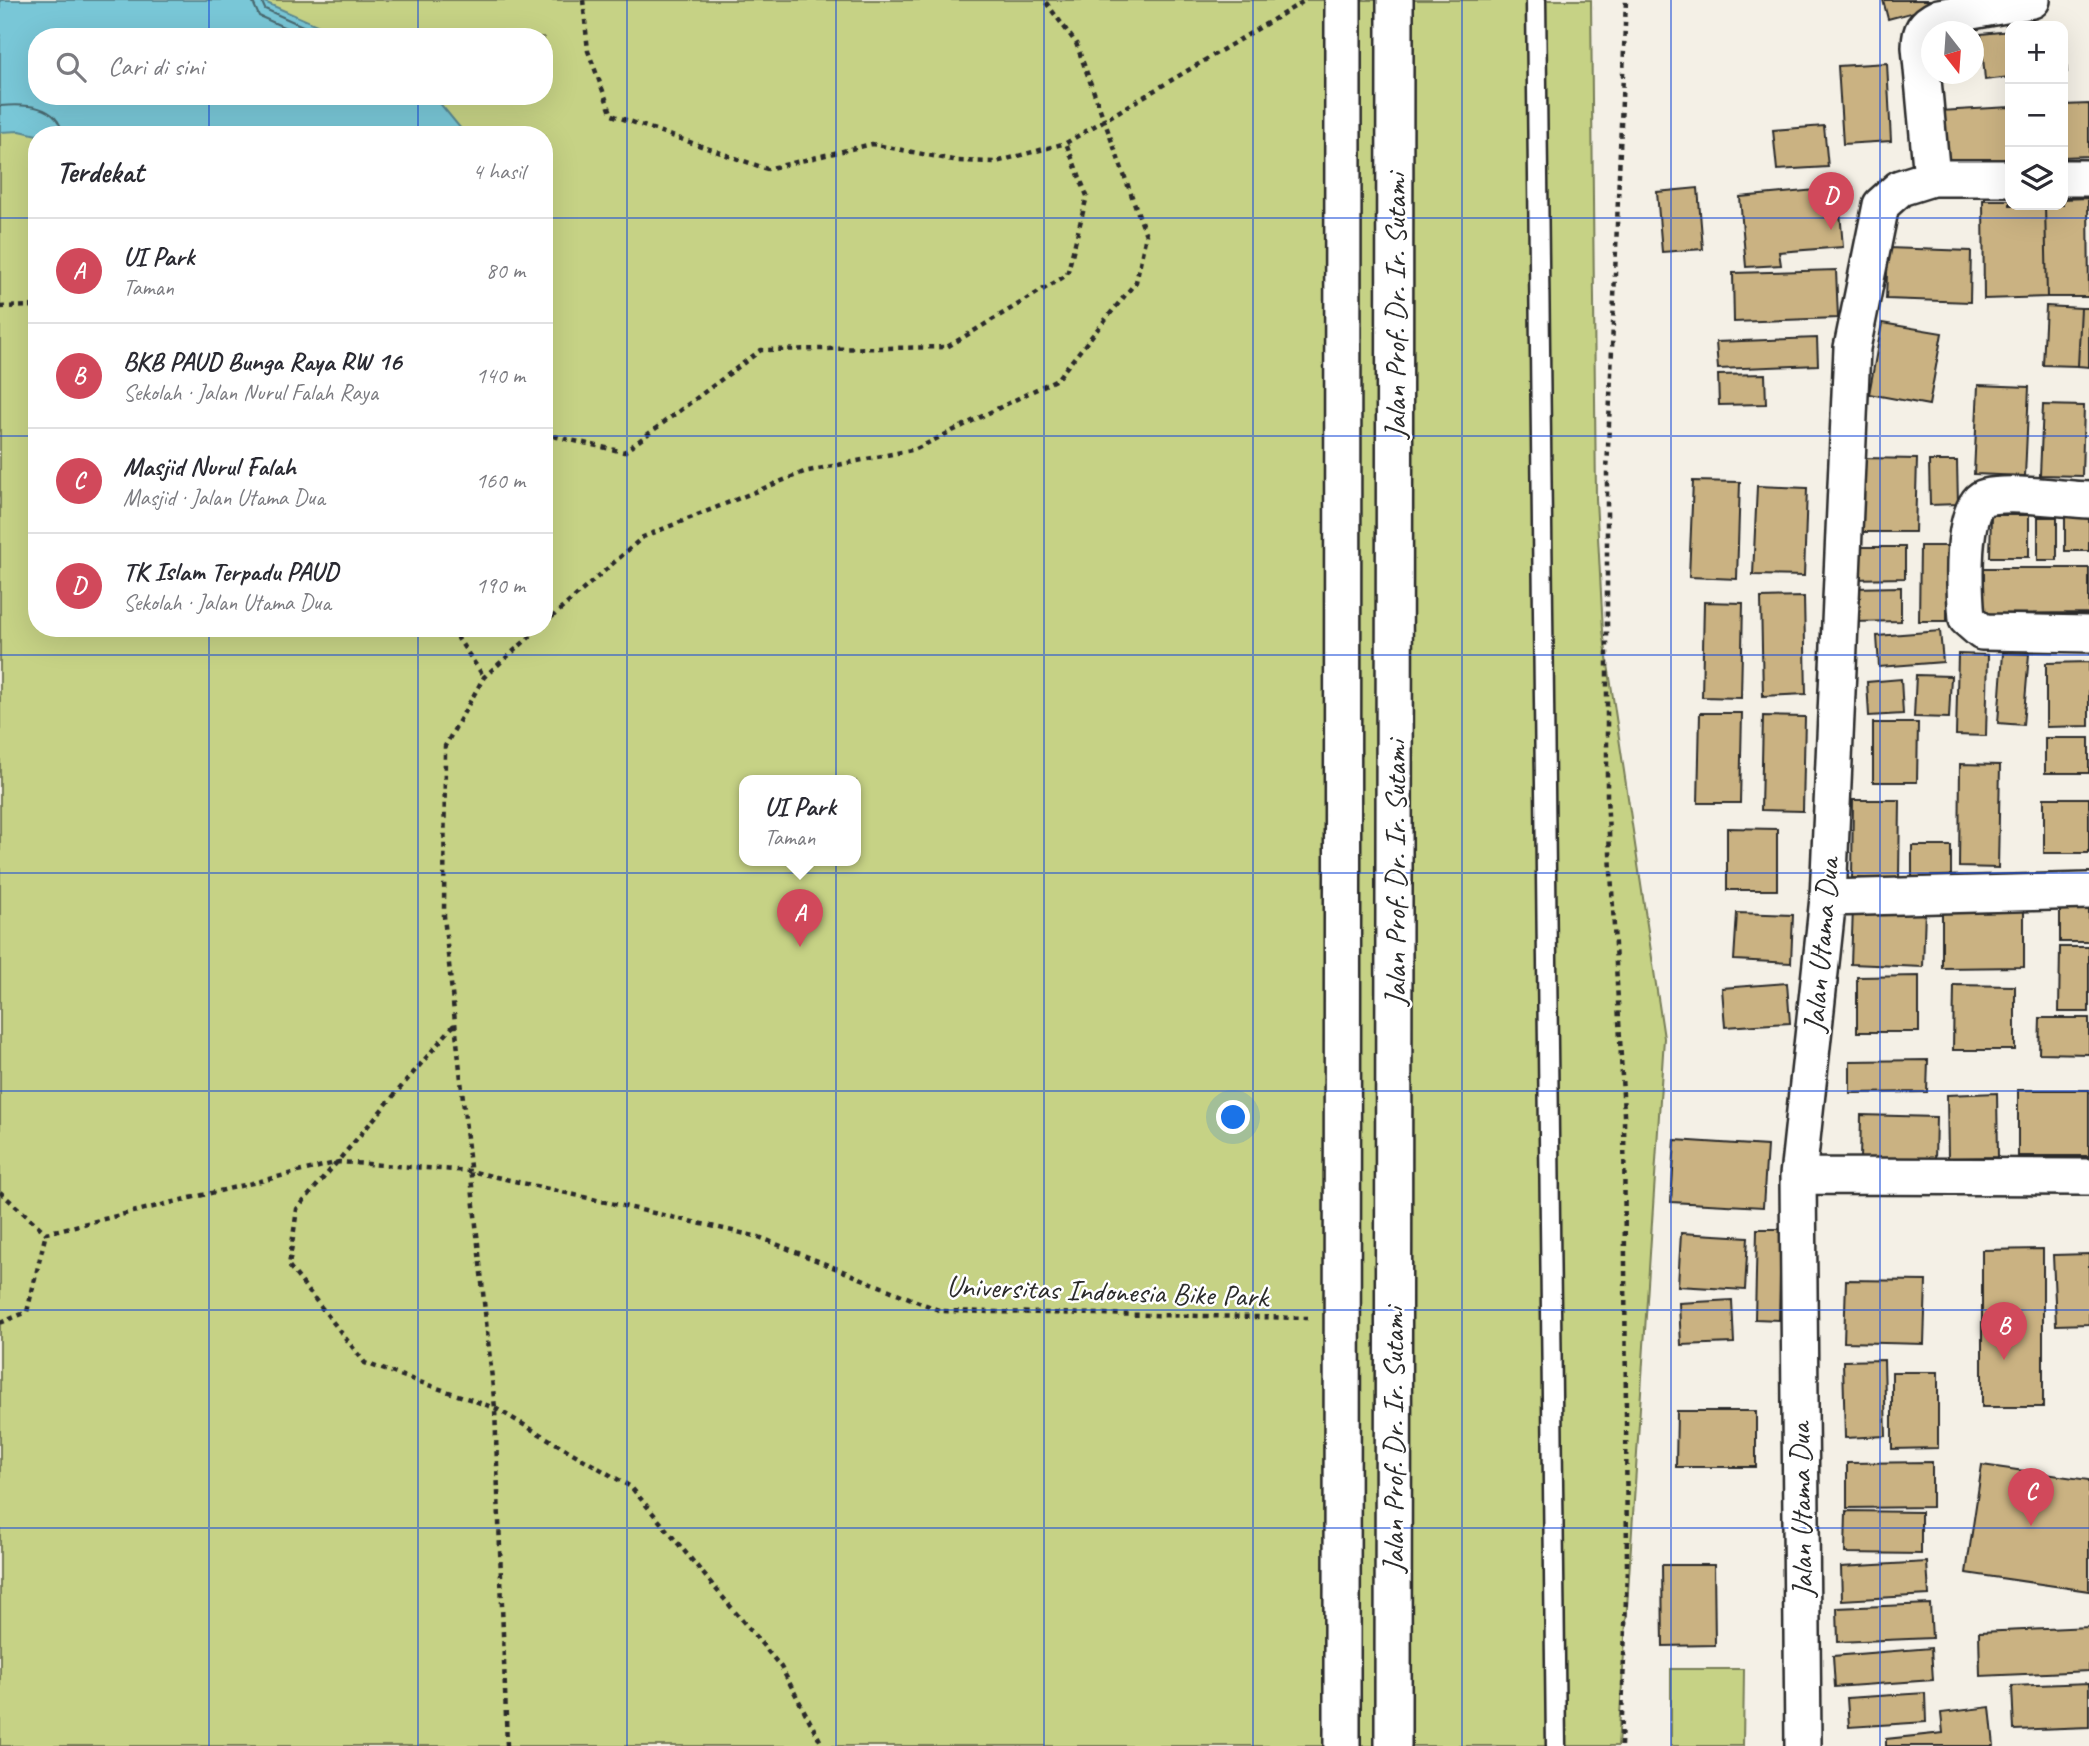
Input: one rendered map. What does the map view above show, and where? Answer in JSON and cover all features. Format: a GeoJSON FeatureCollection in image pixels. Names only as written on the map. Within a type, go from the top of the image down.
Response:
{"type":"FeatureCollection","features":[{"type":"Feature","properties":{"kind":"street","name":"Jalan Prof. Dr. Ir. Sutami"},"geometry":{"type":"LineString","coordinates":[[1342,1746],[1343,0]]}},
{"type":"Feature","properties":{"kind":"street","name":"Jalan Prof. Dr. Ir. Sutami"},"geometry":{"type":"LineString","coordinates":[[1393,1746],[1395,0]]}},
{"type":"Feature","properties":{"kind":"street"},"geometry":{"type":"LineString","coordinates":[[1932,178],[1920,47],[1920,36],[1926,23],[1938,17],[2032,0]]}},
{"type":"Feature","properties":{"kind":"street","name":"Jalan Utama Dua"},"geometry":{"type":"LineString","coordinates":[[1803,1746],[1798,1176],[1828,898],[1852,348],[1881,205],[1900,188],[1932,178],[2005,178]]}},
{"type":"Feature","properties":{"kind":"street"},"geometry":{"type":"LineString","coordinates":[[2068,178],[2089,178]]}},
{"type":"Feature","properties":{"kind":"street"},"geometry":{"type":"LineString","coordinates":[[2089,500],[1984,497],[1972,507],[1968,518],[1965,600],[1967,619],[1982,632],[2089,634]]}},
{"type":"Feature","properties":{"kind":"street"},"geometry":{"type":"LineString","coordinates":[[1828,898],[2089,891]]}},
{"type":"Feature","properties":{"kind":"street"},"geometry":{"type":"LineString","coordinates":[[1798,1176],[2089,1177]]}},
{"type":"Feature","properties":{"kind":"lane"},"geometry":{"type":"LineString","coordinates":[[1536,0],[1556,1746]]}},
{"type":"Feature","properties":{"kind":"path"},"geometry":{"type":"LineString","coordinates":[[583,0],[588,51],[612,115],[767,169],[872,145],[958,162],[996,162],[1066,143],[1306,0]]}},
{"type":"Feature","properties":{"kind":"path"},"geometry":{"type":"LineString","coordinates":[[553,616],[643,537],[804,472],[916,449],[1057,379],[1136,282],[1146,235],[1106,119],[1076,43],[1044,0]]}},
{"type":"Feature","properties":{"kind":"path"},"geometry":{"type":"LineString","coordinates":[[1621,1746],[1627,1567],[1625,1114],[1606,796],[1607,500],[1626,0]]}},
{"type":"Feature","properties":{"kind":"path"},"geometry":{"type":"LineString","coordinates":[[553,436],[624,452],[761,350],[947,347],[1067,275],[1087,196],[1066,143]]}},
{"type":"Feature","properties":{"kind":"path"},"geometry":{"type":"LineString","coordinates":[[0,307],[28,306]]}},
{"type":"Feature","properties":{"kind":"path"},"geometry":{"type":"LineString","coordinates":[[457,637],[484,677]]}},
{"type":"Feature","properties":{"kind":"path"},"geometry":{"type":"LineString","coordinates":[[507,1746],[495,1408],[444,916],[445,746],[484,677],[530,637]]}},
{"type":"Feature","properties":{"kind":"path"},"geometry":{"type":"LineString","coordinates":[[454,1025],[297,1209],[289,1266],[365,1363],[495,1408],[631,1487],[781,1667],[823,1746]]}},
{"type":"Feature","properties":{"kind":"path","name":"Universitas Indonesia Bike Park"},"geometry":{"type":"LineString","coordinates":[[46,1233],[339,1162],[470,1171],[759,1237],[941,1311],[1342,1318]]}},
{"type":"Feature","properties":{"kind":"path"},"geometry":{"type":"LineString","coordinates":[[0,1192],[46,1233],[27,1312],[0,1323]]}},
{"type":"Feature","properties":{"kind":"green space"},"geometry":{"type":"Polygon","coordinates":[[[0,0],[1591,0],[1596,499],[1603,631],[1664,1038],[1618,1746],[0,1746],[0,0]]]}},
{"type":"Feature","properties":{"kind":"green space"},"geometry":{"type":"Polygon","coordinates":[[[1671,1669],[1744,1669],[1743,1746],[1671,1746],[1671,1669]]]}},
{"type":"Feature","properties":{"kind":"water"},"geometry":{"type":"Polygon","coordinates":[[[0,0],[260,0],[324,28],[28,28],[28,105],[441,105],[459,126],[28,126],[28,133],[0,132],[0,0]]]}},
{"type":"Feature","properties":{"kind":"building"},"geometry":{"type":"Polygon","coordinates":[[[1883,0],[1939,0],[1940,5],[1888,19],[1883,0]]]}},
{"type":"Feature","properties":{"kind":"building"},"geometry":{"type":"Polygon","coordinates":[[[2005,32],[2005,78],[1985,80],[1984,34],[2005,32]]]}},
{"type":"Feature","properties":{"kind":"building"},"geometry":{"type":"Polygon","coordinates":[[[1887,63],[1891,141],[1843,144],[1838,66],[1887,63]]]}},
{"type":"Feature","properties":{"kind":"building"},"geometry":{"type":"Polygon","coordinates":[[[2089,104],[2089,156],[2068,157],[2068,105],[2089,104]]]}},
{"type":"Feature","properties":{"kind":"building"},"geometry":{"type":"Polygon","coordinates":[[[2005,107],[2005,159],[1942,162],[1940,111],[2005,107]]]}},
{"type":"Feature","properties":{"kind":"building"},"geometry":{"type":"Polygon","coordinates":[[[1824,126],[1828,167],[1777,170],[1773,130],[1824,126]]]}},
{"type":"Feature","properties":{"kind":"building"},"geometry":{"type":"Polygon","coordinates":[[[1698,188],[1703,249],[1662,252],[1657,192],[1698,188]]]}},
{"type":"Feature","properties":{"kind":"building"},"geometry":{"type":"Polygon","coordinates":[[[1838,188],[1843,247],[1779,252],[1781,265],[1746,267],[1740,197],[1838,188]]]}},
{"type":"Feature","properties":{"kind":"building"},"geometry":{"type":"Polygon","coordinates":[[[2088,198],[2089,297],[2047,297],[2045,210],[2068,210],[2068,199],[2088,198]]]}},
{"type":"Feature","properties":{"kind":"building"},"geometry":{"type":"Polygon","coordinates":[[[1983,200],[2005,200],[2005,210],[2045,210],[2047,297],[1984,299],[1983,200]]]}},
{"type":"Feature","properties":{"kind":"building"},"geometry":{"type":"Polygon","coordinates":[[[1888,248],[1971,251],[1970,302],[1886,299],[1888,248]]]}},
{"type":"Feature","properties":{"kind":"building"},"geometry":{"type":"Polygon","coordinates":[[[1836,270],[1838,318],[1734,322],[1733,273],[1836,270]]]}},
{"type":"Feature","properties":{"kind":"building"},"geometry":{"type":"Polygon","coordinates":[[[2046,306],[2081,308],[2078,366],[2043,365],[2046,306]]]}},
{"type":"Feature","properties":{"kind":"building"},"geometry":{"type":"Polygon","coordinates":[[[2081,308],[2089,308],[2089,367],[2078,366],[2081,308]]]}},
{"type":"Feature","properties":{"kind":"building"},"geometry":{"type":"Polygon","coordinates":[[[1882,323],[1942,333],[1929,405],[1869,394],[1882,323]]]}},
{"type":"Feature","properties":{"kind":"building"},"geometry":{"type":"Polygon","coordinates":[[[1817,338],[1818,365],[1718,369],[1716,342],[1817,338]]]}},
{"type":"Feature","properties":{"kind":"building"},"geometry":{"type":"Polygon","coordinates":[[[1765,374],[1766,404],[1719,405],[1718,375],[1765,374]]]}},
{"type":"Feature","properties":{"kind":"building"},"geometry":{"type":"Polygon","coordinates":[[[1978,385],[2029,387],[2025,476],[1974,474],[1978,385]]]}},
{"type":"Feature","properties":{"kind":"building"},"geometry":{"type":"Polygon","coordinates":[[[2043,405],[2084,406],[2082,476],[2040,475],[2043,405]]]}},
{"type":"Feature","properties":{"kind":"building"},"geometry":{"type":"Polygon","coordinates":[[[1864,458],[1917,459],[1915,532],[1862,532],[1864,458]]]}},
{"type":"Feature","properties":{"kind":"building"},"geometry":{"type":"Polygon","coordinates":[[[1929,461],[1957,461],[1958,504],[1930,505],[1929,461]]]}},
{"type":"Feature","properties":{"kind":"building"},"geometry":{"type":"Polygon","coordinates":[[[1693,481],[1740,482],[1737,579],[1689,577],[1693,481]]]}},
{"type":"Feature","properties":{"kind":"building"},"geometry":{"type":"Polygon","coordinates":[[[1757,486],[1807,488],[1804,576],[1753,575],[1757,486]]]}},
{"type":"Feature","properties":{"kind":"building"},"geometry":{"type":"Polygon","coordinates":[[[2065,507],[2089,507],[2089,551],[2065,551],[2065,507]]]}},
{"type":"Feature","properties":{"kind":"building"},"geometry":{"type":"Polygon","coordinates":[[[1991,515],[2029,515],[2029,557],[1990,557],[1991,515]]]}},
{"type":"Feature","properties":{"kind":"building"},"geometry":{"type":"Polygon","coordinates":[[[2038,517],[2057,517],[2057,560],[2038,560],[2038,517]]]}},
{"type":"Feature","properties":{"kind":"building"},"geometry":{"type":"Polygon","coordinates":[[[1920,546],[1947,546],[1947,621],[1919,621],[1920,546]]]}},
{"type":"Feature","properties":{"kind":"building"},"geometry":{"type":"Polygon","coordinates":[[[1851,547],[1905,547],[1905,578],[1850,579],[1851,547]]]}},
{"type":"Feature","properties":{"kind":"building"},"geometry":{"type":"Polygon","coordinates":[[[1976,568],[2089,568],[2089,613],[1976,614],[1976,568]]]}},
{"type":"Feature","properties":{"kind":"building"},"geometry":{"type":"Polygon","coordinates":[[[1901,587],[1901,621],[1852,622],[1852,588],[1901,587]]]}},
{"type":"Feature","properties":{"kind":"building"},"geometry":{"type":"Polygon","coordinates":[[[1804,597],[1806,694],[1763,696],[1761,598],[1804,597]]]}},
{"type":"Feature","properties":{"kind":"building"},"geometry":{"type":"Polygon","coordinates":[[[1704,602],[1743,603],[1741,698],[1702,697],[1704,602]]]}},
{"type":"Feature","properties":{"kind":"building"},"geometry":{"type":"Polygon","coordinates":[[[1940,631],[1943,662],[1879,667],[1877,636],[1940,631]]]}},
{"type":"Feature","properties":{"kind":"building"},"geometry":{"type":"Polygon","coordinates":[[[2003,653],[2029,654],[2023,725],[1998,723],[2003,653]]]}},
{"type":"Feature","properties":{"kind":"building"},"geometry":{"type":"Polygon","coordinates":[[[1958,654],[1988,655],[1986,736],[1956,735],[1958,654]]]}},
{"type":"Feature","properties":{"kind":"building"},"geometry":{"type":"Polygon","coordinates":[[[2089,662],[2089,726],[2046,727],[2046,663],[2089,662]]]}},
{"type":"Feature","properties":{"kind":"building"},"geometry":{"type":"Polygon","coordinates":[[[1916,675],[1951,676],[1949,718],[1914,717],[1916,675]]]}},
{"type":"Feature","properties":{"kind":"building"},"geometry":{"type":"Polygon","coordinates":[[[1901,679],[1903,714],[1869,716],[1867,682],[1901,679]]]}},
{"type":"Feature","properties":{"kind":"building"},"geometry":{"type":"Polygon","coordinates":[[[1700,713],[1742,713],[1740,803],[1698,803],[1700,713]]]}},
{"type":"Feature","properties":{"kind":"building"},"geometry":{"type":"Polygon","coordinates":[[[1763,716],[1805,717],[1803,811],[1761,810],[1763,716]]]}},
{"type":"Feature","properties":{"kind":"building"},"geometry":{"type":"Polygon","coordinates":[[[1873,723],[1918,723],[1917,782],[1873,782],[1873,723]]]}},
{"type":"Feature","properties":{"kind":"building"},"geometry":{"type":"Polygon","coordinates":[[[2045,738],[2089,738],[2089,773],[2045,773],[2045,738]]]}},
{"type":"Feature","properties":{"kind":"building"},"geometry":{"type":"Polygon","coordinates":[[[1960,764],[2000,765],[1998,868],[1959,867],[1960,764]]]}},
{"type":"Feature","properties":{"kind":"building"},"geometry":{"type":"Polygon","coordinates":[[[2044,798],[2089,798],[2089,853],[2044,853],[2044,798]]]}},
{"type":"Feature","properties":{"kind":"building"},"geometry":{"type":"Polygon","coordinates":[[[1853,800],[1900,800],[1899,878],[1852,878],[1853,800]]]}},
{"type":"Feature","properties":{"kind":"building"},"geometry":{"type":"Polygon","coordinates":[[[1727,828],[1777,829],[1777,890],[1727,890],[1727,828]]]}},
{"type":"Feature","properties":{"kind":"building"},"geometry":{"type":"Polygon","coordinates":[[[1912,846],[1951,846],[1951,881],[1912,881],[1912,846]]]}},
{"type":"Feature","properties":{"kind":"building"},"geometry":{"type":"Polygon","coordinates":[[[1942,902],[2024,902],[2024,967],[1942,968],[1942,902]]]}},
{"type":"Feature","properties":{"kind":"building"},"geometry":{"type":"Polygon","coordinates":[[[2089,902],[2089,942],[2060,942],[2060,903],[2089,902]]]}},
{"type":"Feature","properties":{"kind":"building"},"geometry":{"type":"Polygon","coordinates":[[[1853,908],[1925,910],[1923,967],[1851,964],[1853,908]]]}},
{"type":"Feature","properties":{"kind":"building"},"geometry":{"type":"Polygon","coordinates":[[[1737,913],[1793,915],[1791,963],[1734,960],[1737,913]]]}},
{"type":"Feature","properties":{"kind":"building"},"geometry":{"type":"Polygon","coordinates":[[[2060,947],[2089,947],[2089,1012],[2059,1012],[2060,947]]]}},
{"type":"Feature","properties":{"kind":"building"},"geometry":{"type":"Polygon","coordinates":[[[1919,976],[1919,1032],[1857,1032],[1857,977],[1919,976]]]}},
{"type":"Feature","properties":{"kind":"building"},"geometry":{"type":"Polygon","coordinates":[[[1787,983],[1790,1023],[1725,1027],[1722,988],[1787,983]]]}},
{"type":"Feature","properties":{"kind":"building"},"geometry":{"type":"Polygon","coordinates":[[[1954,985],[2015,986],[2015,1050],[1953,1050],[1954,985]]]}},
{"type":"Feature","properties":{"kind":"building"},"geometry":{"type":"Polygon","coordinates":[[[2040,1018],[2089,1018],[2089,1054],[2039,1053],[2040,1018]]]}},
{"type":"Feature","properties":{"kind":"building"},"geometry":{"type":"Polygon","coordinates":[[[1928,1060],[1927,1092],[1850,1093],[1850,1061],[1928,1060]]]}},
{"type":"Feature","properties":{"kind":"building"},"geometry":{"type":"Polygon","coordinates":[[[2018,1090],[2089,1090],[2089,1156],[2018,1156],[2018,1090]]]}},
{"type":"Feature","properties":{"kind":"building"},"geometry":{"type":"Polygon","coordinates":[[[1997,1093],[1998,1157],[1948,1158],[1947,1095],[1997,1093]]]}},
{"type":"Feature","properties":{"kind":"building"},"geometry":{"type":"Polygon","coordinates":[[[1861,1115],[1936,1117],[1935,1161],[1860,1160],[1861,1115]]]}},
{"type":"Feature","properties":{"kind":"building"},"geometry":{"type":"Polygon","coordinates":[[[1675,1140],[1767,1146],[1763,1207],[1671,1202],[1675,1140]]]}},
{"type":"Feature","properties":{"kind":"building"},"geometry":{"type":"Polygon","coordinates":[[[1757,1229],[1781,1229],[1779,1320],[1755,1319],[1757,1229]]]}},
{"type":"Feature","properties":{"kind":"building"},"geometry":{"type":"Polygon","coordinates":[[[1681,1233],[1748,1237],[1745,1290],[1678,1286],[1681,1233]]]}},
{"type":"Feature","properties":{"kind":"building"},"geometry":{"type":"Polygon","coordinates":[[[2043,1249],[2043,1407],[1982,1407],[1982,1250],[2043,1249]]]}},
{"type":"Feature","properties":{"kind":"building"},"geometry":{"type":"Polygon","coordinates":[[[2089,1254],[2089,1324],[2056,1325],[2053,1255],[2089,1254]]]}},
{"type":"Feature","properties":{"kind":"building"},"geometry":{"type":"Polygon","coordinates":[[[1846,1280],[1926,1281],[1924,1344],[1844,1342],[1846,1280]]]}},
{"type":"Feature","properties":{"kind":"building"},"geometry":{"type":"Polygon","coordinates":[[[1732,1300],[1734,1343],[1681,1345],[1679,1303],[1732,1300]]]}},
{"type":"Feature","properties":{"kind":"building"},"geometry":{"type":"Polygon","coordinates":[[[1884,1360],[1886,1436],[1845,1438],[1843,1361],[1884,1360]]]}},
{"type":"Feature","properties":{"kind":"building"},"geometry":{"type":"Polygon","coordinates":[[[1892,1372],[1938,1372],[1938,1448],[1892,1449],[1892,1372]]]}},
{"type":"Feature","properties":{"kind":"building"},"geometry":{"type":"Polygon","coordinates":[[[1677,1411],[1756,1411],[1756,1467],[1676,1467],[1677,1411]]]}},
{"type":"Feature","properties":{"kind":"building"},"geometry":{"type":"Polygon","coordinates":[[[1932,1462],[1932,1507],[1847,1508],[1847,1463],[1932,1462]]]}},
{"type":"Feature","properties":{"kind":"building"},"geometry":{"type":"Polygon","coordinates":[[[1982,1465],[2089,1480],[2089,1591],[1966,1573],[1982,1465]]]}},
{"type":"Feature","properties":{"kind":"building"},"geometry":{"type":"Polygon","coordinates":[[[1846,1511],[1921,1512],[1921,1554],[1845,1553],[1846,1511]]]}},
{"type":"Feature","properties":{"kind":"building"},"geometry":{"type":"Polygon","coordinates":[[[1927,1562],[1929,1595],[1842,1600],[1841,1567],[1927,1562]]]}},
{"type":"Feature","properties":{"kind":"building"},"geometry":{"type":"Polygon","coordinates":[[[1662,1565],[1714,1565],[1715,1645],[1663,1646],[1662,1565]]]}},
{"type":"Feature","properties":{"kind":"building"},"geometry":{"type":"Polygon","coordinates":[[[1930,1604],[1932,1638],[1838,1642],[1837,1608],[1930,1604]]]}},
{"type":"Feature","properties":{"kind":"building"},"geometry":{"type":"Polygon","coordinates":[[[2089,1627],[2089,1671],[1980,1676],[1979,1632],[2089,1627]]]}},
{"type":"Feature","properties":{"kind":"building"},"geometry":{"type":"Polygon","coordinates":[[[1931,1648],[1933,1680],[1835,1687],[1833,1656],[1931,1648]]]}},
{"type":"Feature","properties":{"kind":"building"},"geometry":{"type":"Polygon","coordinates":[[[2089,1683],[2089,1727],[2014,1730],[2012,1686],[2089,1683]]]}},
{"type":"Feature","properties":{"kind":"building"},"geometry":{"type":"Polygon","coordinates":[[[1925,1693],[1926,1722],[1849,1727],[1847,1698],[1925,1693]]]}},
{"type":"Feature","properties":{"kind":"building"},"geometry":{"type":"Polygon","coordinates":[[[1990,1707],[1994,1746],[1886,1746],[1886,1739],[1943,1733],[1941,1713],[1990,1707]]]}},
{"type":"Feature","properties":{"kind":"place","name":"TK Islam Terpadu PAUD"},"geometry":{"type":"Point","coordinates":[1831,230]}},
{"type":"Feature","properties":{"kind":"place","name":"UI Park"},"geometry":{"type":"Point","coordinates":[800,947]}},
{"type":"Feature","properties":{"kind":"place","name":"BKB PAUD Bunga Raya RW 16"},"geometry":{"type":"Point","coordinates":[2004,1360]}},
{"type":"Feature","properties":{"kind":"place","name":"Masjid Nurul Falah"},"geometry":{"type":"Point","coordinates":[2031,1526]}}]}
